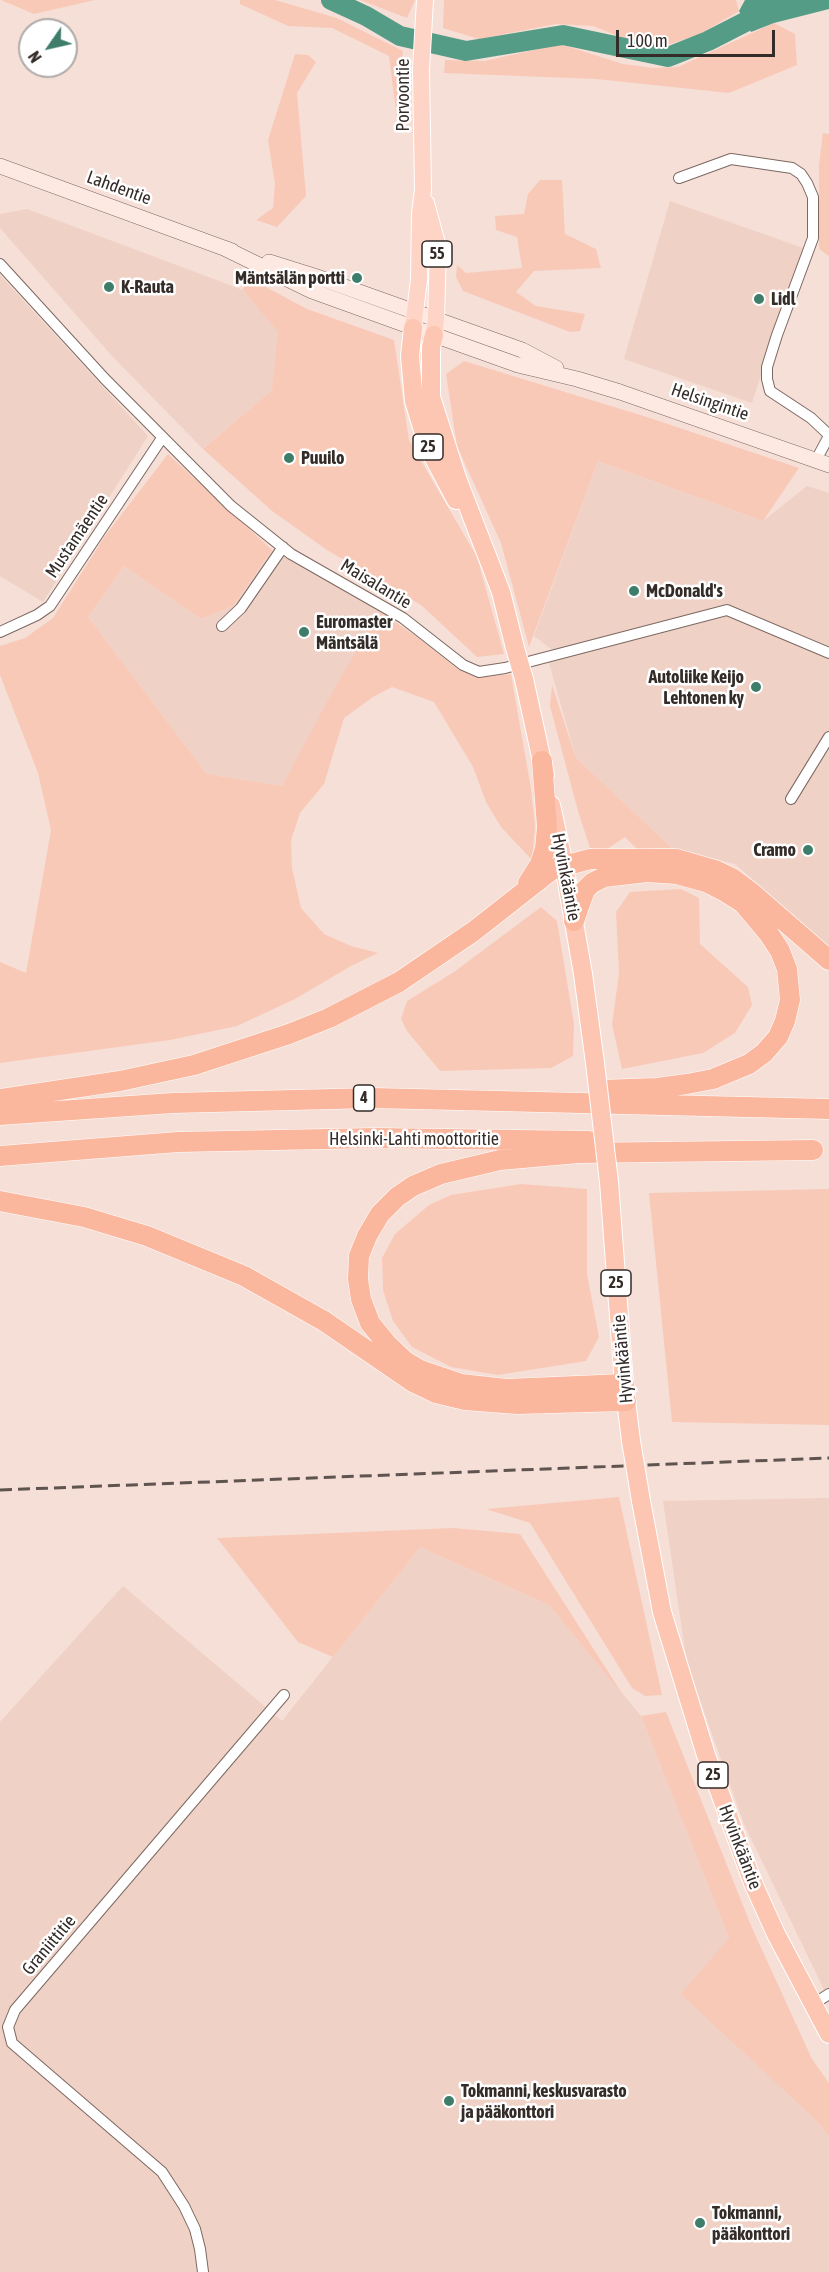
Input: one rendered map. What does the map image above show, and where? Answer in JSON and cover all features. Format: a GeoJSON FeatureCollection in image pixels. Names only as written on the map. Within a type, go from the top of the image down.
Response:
{"type":"FeatureCollection","features":[{"type":"Feature","properties":{"kind":"highway","name":"Hyvinkääntie"},"geometry":{"type":"LineString","coordinates":[[414,320],[411,368],[414,401],[428,447],[444,480],[487,554]]}},
{"type":"Feature","properties":{"kind":"highway","name":"Hyvinkääntie"},"geometry":{"type":"LineString","coordinates":[[435,327],[431,347],[431,397],[457,478],[501,592],[524,679],[574,921],[595,1063],[609,1182],[625,1392],[631,1441],[662,1612],[706,1755],[753,1882],[776,1934],[829,2034]]}},
{"type":"Feature","properties":{"kind":"highway"},"geometry":{"type":"LineString","coordinates":[[516,896],[534,876],[545,849],[547,827],[542,761]]}},
{"type":"Feature","properties":{"kind":"highway"},"geometry":{"type":"LineString","coordinates":[[0,1099],[120,1081],[194,1065],[289,1034],[329,1018],[399,982],[465,937],[540,877],[564,865],[590,859],[668,858],[691,862],[715,870],[732,878],[752,893],[829,960]]}},
{"type":"Feature","properties":{"kind":"highway"},"geometry":{"type":"LineString","coordinates":[[414,1097],[546,1090],[626,1089],[687,1084],[713,1079],[749,1064],[764,1053],[778,1037],[790,1000],[787,969],[780,951],[756,917],[742,903],[724,891],[706,882],[677,874],[622,873],[604,877],[592,883],[585,890],[574,921]]}},
{"type":"Feature","properties":{"kind":"highway","name":"4"},"geometry":{"type":"LineString","coordinates":[[0,1115],[173,1103],[414,1097],[829,1109]]}},
{"type":"Feature","properties":{"kind":"highway","name":"Helsinki-Lahti moottoritie"},"geometry":{"type":"LineString","coordinates":[[0,1156],[178,1142],[396,1138],[574,1140],[821,1150]]}},
{"type":"Feature","properties":{"kind":"highway"},"geometry":{"type":"LineString","coordinates":[[625,1392],[506,1389],[461,1384],[420,1370],[405,1361],[370,1323],[361,1299],[358,1279],[359,1256],[380,1214],[397,1197],[413,1186],[441,1174],[500,1160],[578,1153],[821,1150]]}},
{"type":"Feature","properties":{"kind":"highway"},"geometry":{"type":"LineString","coordinates":[[0,1201],[84,1217],[147,1236],[244,1276],[324,1321],[413,1382],[436,1393],[465,1400],[517,1404],[625,1392]]}},
{"type":"Feature","properties":{"kind":"main road","name":"Porvoontie"},"geometry":{"type":"LineString","coordinates":[[414,320],[423,190],[421,70],[425,4]]}},
{"type":"Feature","properties":{"kind":"main road","name":"Lahdentie"},"geometry":{"type":"LineString","coordinates":[[0,166],[224,248],[312,291],[435,327]]}},
{"type":"Feature","properties":{"kind":"main road","name":"Porvoontie"},"geometry":{"type":"LineString","coordinates":[[423,190],[438,247],[435,327]]}},
{"type":"Feature","properties":{"kind":"main road","name":"Helsingintie"},"geometry":{"type":"LineString","coordinates":[[435,327],[518,365],[577,379],[823,463]]}},
{"type":"Feature","properties":{"kind":"street"},"geometry":{"type":"LineString","coordinates":[[679,178],[731,159],[792,168],[801,174],[807,183],[813,197],[813,238],[777,335],[767,367],[766,379],[770,392],[811,418],[829,435],[823,463]]}},
{"type":"Feature","properties":{"kind":"street","name":"Maisalantie"},"geometry":{"type":"LineString","coordinates":[[0,264],[105,379],[231,506],[283,547],[403,618],[463,666],[479,672],[505,668],[727,610],[829,653]]}},
{"type":"Feature","properties":{"kind":"street","name":"Mustamäentie"},"geometry":{"type":"LineString","coordinates":[[0,632],[37,615],[50,606],[162,438]]}},
{"type":"Feature","properties":{"kind":"street"},"geometry":{"type":"LineString","coordinates":[[222,626],[241,608],[283,547]]}},
{"type":"Feature","properties":{"kind":"street"},"geometry":{"type":"LineString","coordinates":[[791,799],[829,737]]}},
{"type":"Feature","properties":{"kind":"street","name":"Graniittitie"},"geometry":{"type":"LineString","coordinates":[[202,2272],[195,2229],[184,2206],[162,2172],[12,2043],[8,2027],[15,2010],[284,1695]]}},
{"type":"Feature","properties":{"kind":"street"},"geometry":{"type":"LineString","coordinates":[[812,2005],[829,1994]]}},
{"type":"Feature","properties":{"kind":"shaded area"},"geometry":{"type":"Polygon","coordinates":[[[1,0],[95,0],[34,14],[1,0]]]}},
{"type":"Feature","properties":{"kind":"shaded area"},"geometry":{"type":"Polygon","coordinates":[[[240,0],[275,0],[337,18],[403,51],[398,127],[389,56],[332,28],[288,26],[240,4],[240,0]]]}},
{"type":"Feature","properties":{"kind":"shaded area"},"geometry":{"type":"Polygon","coordinates":[[[360,0],[415,0],[407,18],[360,0]]]}},
{"type":"Feature","properties":{"kind":"shaded area"},"geometry":{"type":"Polygon","coordinates":[[[444,0],[736,0],[739,11],[700,34],[664,46],[626,39],[593,26],[556,24],[479,39],[443,28],[444,0]]]}},
{"type":"Feature","properties":{"kind":"shaded area"},"geometry":{"type":"Polygon","coordinates":[[[745,0],[829,0],[829,9],[774,23],[751,32],[739,11],[745,0]]]}},
{"type":"Feature","properties":{"kind":"shaded area"},"geometry":{"type":"Polygon","coordinates":[[[774,23],[795,34],[797,65],[729,93],[596,79],[444,73],[445,60],[485,61],[560,44],[623,64],[653,68],[678,67],[774,23]]]}},
{"type":"Feature","properties":{"kind":"shaded area"},"geometry":{"type":"Polygon","coordinates":[[[295,54],[308,55],[316,62],[297,93],[306,196],[277,227],[256,220],[273,208],[275,184],[268,140],[295,54]]]}},
{"type":"Feature","properties":{"kind":"shaded area"},"geometry":{"type":"Polygon","coordinates":[[[823,133],[829,134],[829,256],[819,249],[819,165],[823,133]]]}},
{"type":"Feature","properties":{"kind":"shaded area"},"geometry":{"type":"Polygon","coordinates":[[[540,180],[562,180],[565,234],[596,249],[601,268],[534,271],[516,292],[536,306],[585,314],[580,331],[570,332],[463,291],[456,277],[457,265],[466,273],[522,268],[517,237],[496,230],[495,216],[524,214],[528,194],[540,180]]]}},
{"type":"Feature","properties":{"kind":"shaded area"},"geometry":{"type":"Polygon","coordinates":[[[670,201],[803,248],[752,403],[624,359],[670,201]]]}},
{"type":"Feature","properties":{"kind":"shaded area"},"geometry":{"type":"Polygon","coordinates":[[[27,209],[243,290],[279,332],[272,390],[203,449],[112,356],[0,228],[0,214],[27,209]]]}},
{"type":"Feature","properties":{"kind":"shaded area"},"geometry":{"type":"Polygon","coordinates":[[[0,275],[148,436],[43,602],[0,576],[0,275]]]}},
{"type":"Feature","properties":{"kind":"shaded area"},"geometry":{"type":"Polygon","coordinates":[[[247,277],[307,309],[394,340],[409,440],[477,557],[504,654],[477,657],[421,605],[327,550],[272,511],[203,449],[272,390],[278,332],[243,290],[247,277]]]}},
{"type":"Feature","properties":{"kind":"shaded area"},"geometry":{"type":"Polygon","coordinates":[[[464,361],[650,418],[799,468],[763,521],[598,461],[529,647],[501,543],[457,446],[446,374],[464,361]]]}},
{"type":"Feature","properties":{"kind":"shaded area"},"geometry":{"type":"Polygon","coordinates":[[[168,454],[272,550],[233,606],[201,619],[124,566],[88,617],[207,774],[282,786],[339,680],[381,612],[459,670],[478,678],[511,674],[531,789],[535,827],[532,860],[501,827],[486,802],[473,767],[434,702],[392,687],[373,697],[344,718],[324,784],[300,813],[291,840],[292,868],[301,908],[324,934],[351,946],[378,953],[295,999],[237,1026],[170,1040],[0,1063],[0,962],[26,973],[51,830],[38,773],[0,675],[0,646],[25,638],[53,618],[105,536],[168,454]]]}},
{"type":"Feature","properties":{"kind":"shaded area"},"geometry":{"type":"Polygon","coordinates":[[[598,461],[763,521],[807,486],[829,493],[829,946],[735,864],[672,848],[576,758],[549,663],[563,658],[534,636],[598,461]]]}},
{"type":"Feature","properties":{"kind":"shaded area"},"geometry":{"type":"Polygon","coordinates":[[[272,550],[381,612],[282,786],[207,774],[88,617],[124,566],[201,619],[233,606],[272,550]]]}},
{"type":"Feature","properties":{"kind":"shaded area"},"geometry":{"type":"Polygon","coordinates":[[[552,685],[576,758],[672,848],[637,849],[625,837],[604,851],[590,848],[550,706],[552,685]]]}},
{"type":"Feature","properties":{"kind":"shaded area"},"geometry":{"type":"Polygon","coordinates":[[[681,889],[699,898],[700,944],[748,987],[752,1005],[735,1033],[703,1053],[622,1069],[612,1024],[619,974],[616,912],[630,892],[681,889]]]}},
{"type":"Feature","properties":{"kind":"shaded area"},"geometry":{"type":"Polygon","coordinates":[[[541,907],[557,921],[574,1024],[573,1056],[551,1068],[440,1071],[407,1031],[401,1019],[407,1001],[454,972],[541,907]]]}},
{"type":"Feature","properties":{"kind":"shaded area"},"geometry":{"type":"Polygon","coordinates":[[[521,1184],[587,1189],[587,1274],[599,1337],[586,1361],[498,1375],[451,1367],[412,1347],[393,1321],[383,1290],[382,1258],[395,1234],[429,1205],[451,1195],[521,1184]]]}},
{"type":"Feature","properties":{"kind":"shaded area"},"geometry":{"type":"Polygon","coordinates":[[[829,1189],[829,1425],[672,1422],[649,1193],[829,1189]]]}},
{"type":"Feature","properties":{"kind":"shaded area"},"geometry":{"type":"Polygon","coordinates":[[[619,1497],[662,1695],[645,1696],[632,1688],[530,1523],[486,1509],[619,1497]]]}},
{"type":"Feature","properties":{"kind":"shaded area"},"geometry":{"type":"Polygon","coordinates":[[[829,1498],[829,2000],[744,1824],[687,1664],[663,1501],[829,1498]]]}},
{"type":"Feature","properties":{"kind":"shaded area"},"geometry":{"type":"Polygon","coordinates":[[[453,1528],[520,1534],[623,1695],[549,1605],[420,1547],[333,1657],[298,1642],[217,1538],[453,1528]]]}},
{"type":"Feature","properties":{"kind":"shaded area"},"geometry":{"type":"Polygon","coordinates":[[[420,1547],[549,1605],[641,1716],[729,1938],[814,2118],[829,2136],[829,2272],[0,2272],[0,1722],[123,1586],[282,1721],[420,1547]]]}},
{"type":"Feature","properties":{"kind":"shaded area"},"geometry":{"type":"Polygon","coordinates":[[[666,1712],[752,1928],[812,2059],[829,2083],[829,2136],[814,2118],[681,1994],[729,1938],[641,1716],[666,1712]]]}},
{"type":"Feature","properties":{"kind":"waterway"},"geometry":{"type":"LineString","coordinates":[[331,0],[366,16],[400,36],[466,51],[563,35],[668,57],[708,41],[788,0]]}},
{"type":"Feature","properties":{"kind":"railway"},"geometry":{"type":"LineString","coordinates":[[0,1490],[829,1458]]}},
{"type":"Feature","properties":{"kind":"place","name":"Mäntsälän portti"},"geometry":{"type":"Point","coordinates":[357,278]}},
{"type":"Feature","properties":{"kind":"place","name":"K-Rauta"},"geometry":{"type":"Point","coordinates":[109,287]}},
{"type":"Feature","properties":{"kind":"place","name":"Lidl"},"geometry":{"type":"Point","coordinates":[759,299]}},
{"type":"Feature","properties":{"kind":"place","name":"Puuilo"},"geometry":{"type":"Point","coordinates":[289,458]}},
{"type":"Feature","properties":{"kind":"place","name":"McDonald's"},"geometry":{"type":"Point","coordinates":[634,591]}},
{"type":"Feature","properties":{"kind":"place","name":"Euromaster Mäntsälä"},"geometry":{"type":"Point","coordinates":[304,632]}},
{"type":"Feature","properties":{"kind":"place","name":"Autoliike Keijo Lehtonen ky"},"geometry":{"type":"Point","coordinates":[756,687]}},
{"type":"Feature","properties":{"kind":"place","name":"Cramo"},"geometry":{"type":"Point","coordinates":[808,850]}},
{"type":"Feature","properties":{"kind":"place","name":"Tokmanni, keskusvarasto ja pääkonttori"},"geometry":{"type":"Point","coordinates":[449,2101]}},
{"type":"Feature","properties":{"kind":"place","name":"Tokmanni, pääkonttori"},"geometry":{"type":"Point","coordinates":[700,2223]}}]}
